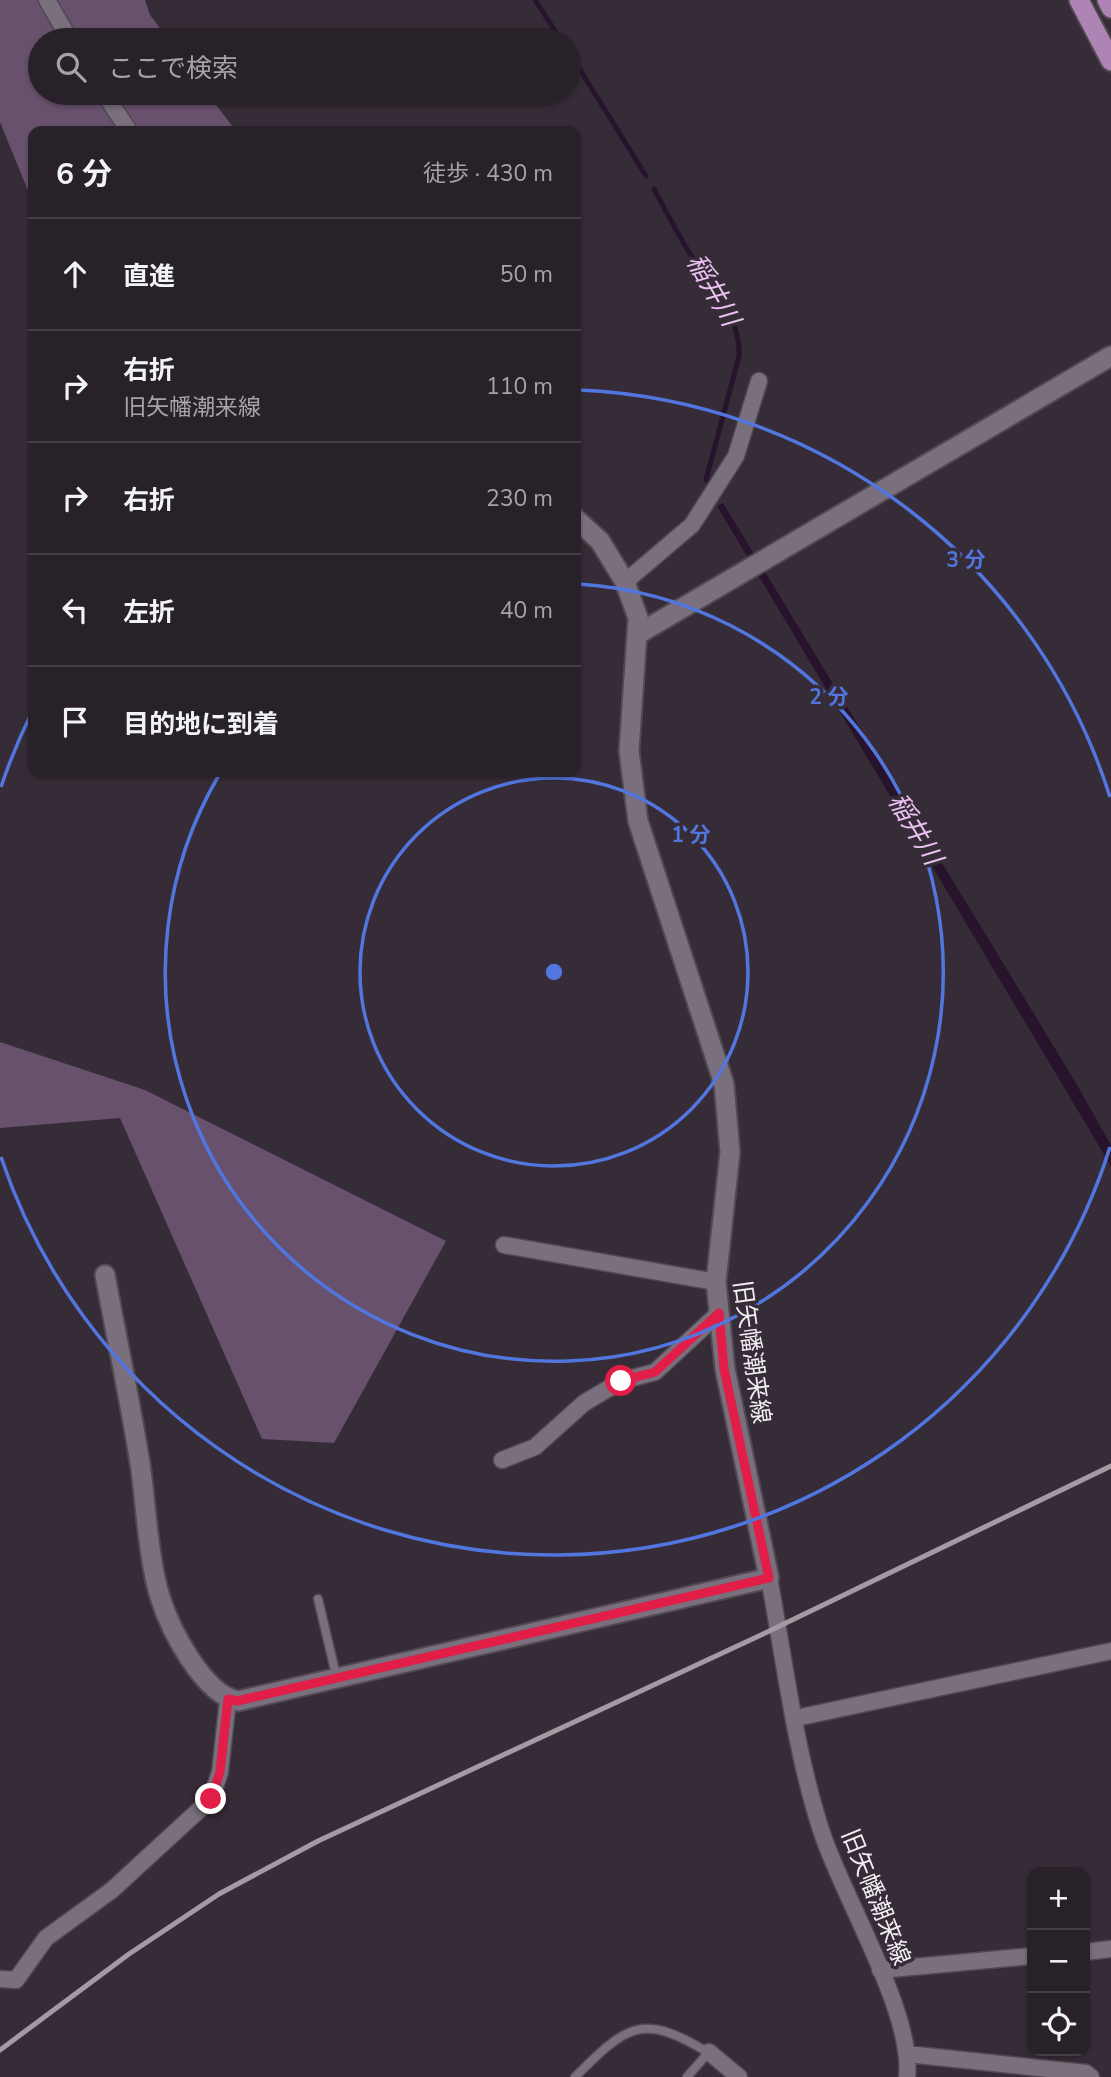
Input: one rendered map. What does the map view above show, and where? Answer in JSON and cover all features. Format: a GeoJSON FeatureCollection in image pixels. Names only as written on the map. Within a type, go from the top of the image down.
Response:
{"type":"FeatureCollection","features":[{"type":"Feature","properties":{"kind":"main road"},"geometry":{"type":"LineString","coordinates":[[1079,0],[1111,61]]}},
{"type":"Feature","properties":{"kind":"main road"},"geometry":{"type":"LineString","coordinates":[[1107,0],[1111,8]]}},
{"type":"Feature","properties":{"kind":"street"},"geometry":{"type":"LineString","coordinates":[[47,0],[63,28]]}},
{"type":"Feature","properties":{"kind":"street"},"geometry":{"type":"LineString","coordinates":[[112,105],[126,126]]}},
{"type":"Feature","properties":{"kind":"street"},"geometry":{"type":"LineString","coordinates":[[638,634],[1111,356]]}},
{"type":"Feature","properties":{"kind":"street"},"geometry":{"type":"LineString","coordinates":[[625,582],[692,525],[736,456],[759,381]]}},
{"type":"Feature","properties":{"kind":"street","name":"旧矢幡潮来線"},"geometry":{"type":"LineString","coordinates":[[581,524],[600,541],[625,582],[638,618],[629,751],[638,821],[724,1084],[730,1152],[716,1282],[724,1369],[769,1578],[808,1787],[823,1835],[880,1970],[906,2054],[907,2077]]}},
{"type":"Feature","properties":{"kind":"street"},"geometry":{"type":"LineString","coordinates":[[504,1245],[716,1282]]}},
{"type":"Feature","properties":{"kind":"street"},"geometry":{"type":"LineString","coordinates":[[105,1275],[139,1460],[159,1595],[191,1661],[218,1694],[228,1699],[237,1701],[337,1679],[769,1578]]}},
{"type":"Feature","properties":{"kind":"street"},"geometry":{"type":"LineString","coordinates":[[502,1460],[535,1447],[584,1403],[621,1381],[655,1372],[719,1313]]}},
{"type":"Feature","properties":{"kind":"street"},"geometry":{"type":"LineString","coordinates":[[796,1718],[1111,1651]]}},
{"type":"Feature","properties":{"kind":"street"},"geometry":{"type":"LineString","coordinates":[[0,1979],[16,1980],[46,1938],[112,1890],[211,1799],[220,1772],[228,1699]]}},
{"type":"Feature","properties":{"kind":"street"},"geometry":{"type":"LineString","coordinates":[[1090,1951],[1111,1949]]}},
{"type":"Feature","properties":{"kind":"street"},"geometry":{"type":"LineString","coordinates":[[880,1970],[1027,1956]]}},
{"type":"Feature","properties":{"kind":"street"},"geometry":{"type":"LineString","coordinates":[[709,2052],[739,2077]]}},
{"type":"Feature","properties":{"kind":"street"},"geometry":{"type":"LineString","coordinates":[[906,2054],[1086,2073],[1091,2077]]}},
{"type":"Feature","properties":{"kind":"lane"},"geometry":{"type":"LineString","coordinates":[[318,1599],[337,1679]]}},
{"type":"Feature","properties":{"kind":"lane"},"geometry":{"type":"LineString","coordinates":[[575,2077],[611,2042],[633,2029],[653,2028],[676,2033],[709,2052],[727,2077]]}},
{"type":"Feature","properties":{"kind":"lane"},"geometry":{"type":"LineString","coordinates":[[687,2077],[709,2052]]}},
{"type":"Feature","properties":{"kind":"shaded area"},"geometry":{"type":"Polygon","coordinates":[[[0,0],[145,0],[150,15],[160,28],[28,28],[28,105],[216,105],[232,126],[28,126],[28,191],[0,122],[0,0]]]}},
{"type":"Feature","properties":{"kind":"shaded area"},"geometry":{"type":"Polygon","coordinates":[[[0,1042],[145,1090],[446,1241],[334,1443],[262,1439],[120,1118],[0,1128],[0,1042]]]}},
{"type":"Feature","properties":{"kind":"water"},"geometry":{"type":"Polygon","coordinates":[[[723,503],[1073,1078],[1111,1145],[1111,1166],[717,506],[723,503]]]}},
{"type":"Feature","properties":{"kind":"waterway","name":"稲井川"},"geometry":{"type":"LineString","coordinates":[[535,0],[553,28]]}},
{"type":"Feature","properties":{"kind":"waterway","name":"稲井川"},"geometry":{"type":"LineString","coordinates":[[581,71],[646,176]]}},
{"type":"Feature","properties":{"kind":"waterway","name":"稲井川"},"geometry":{"type":"LineString","coordinates":[[654,189],[673,225],[731,317],[738,342],[739,356],[706,480]]}},
{"type":"Feature","properties":{"kind":"railway"},"geometry":{"type":"LineString","coordinates":[[0,2050],[129,1954],[219,1894],[318,1841],[761,1635],[1111,1466]]}},
{"type":"Feature","properties":{"kind":"route"},"geometry":{"type":"LineString","coordinates":[[211,1799],[220,1772],[228,1699],[237,1701],[337,1679],[769,1578],[724,1369],[719,1313],[655,1372],[621,1381]]}}]}
